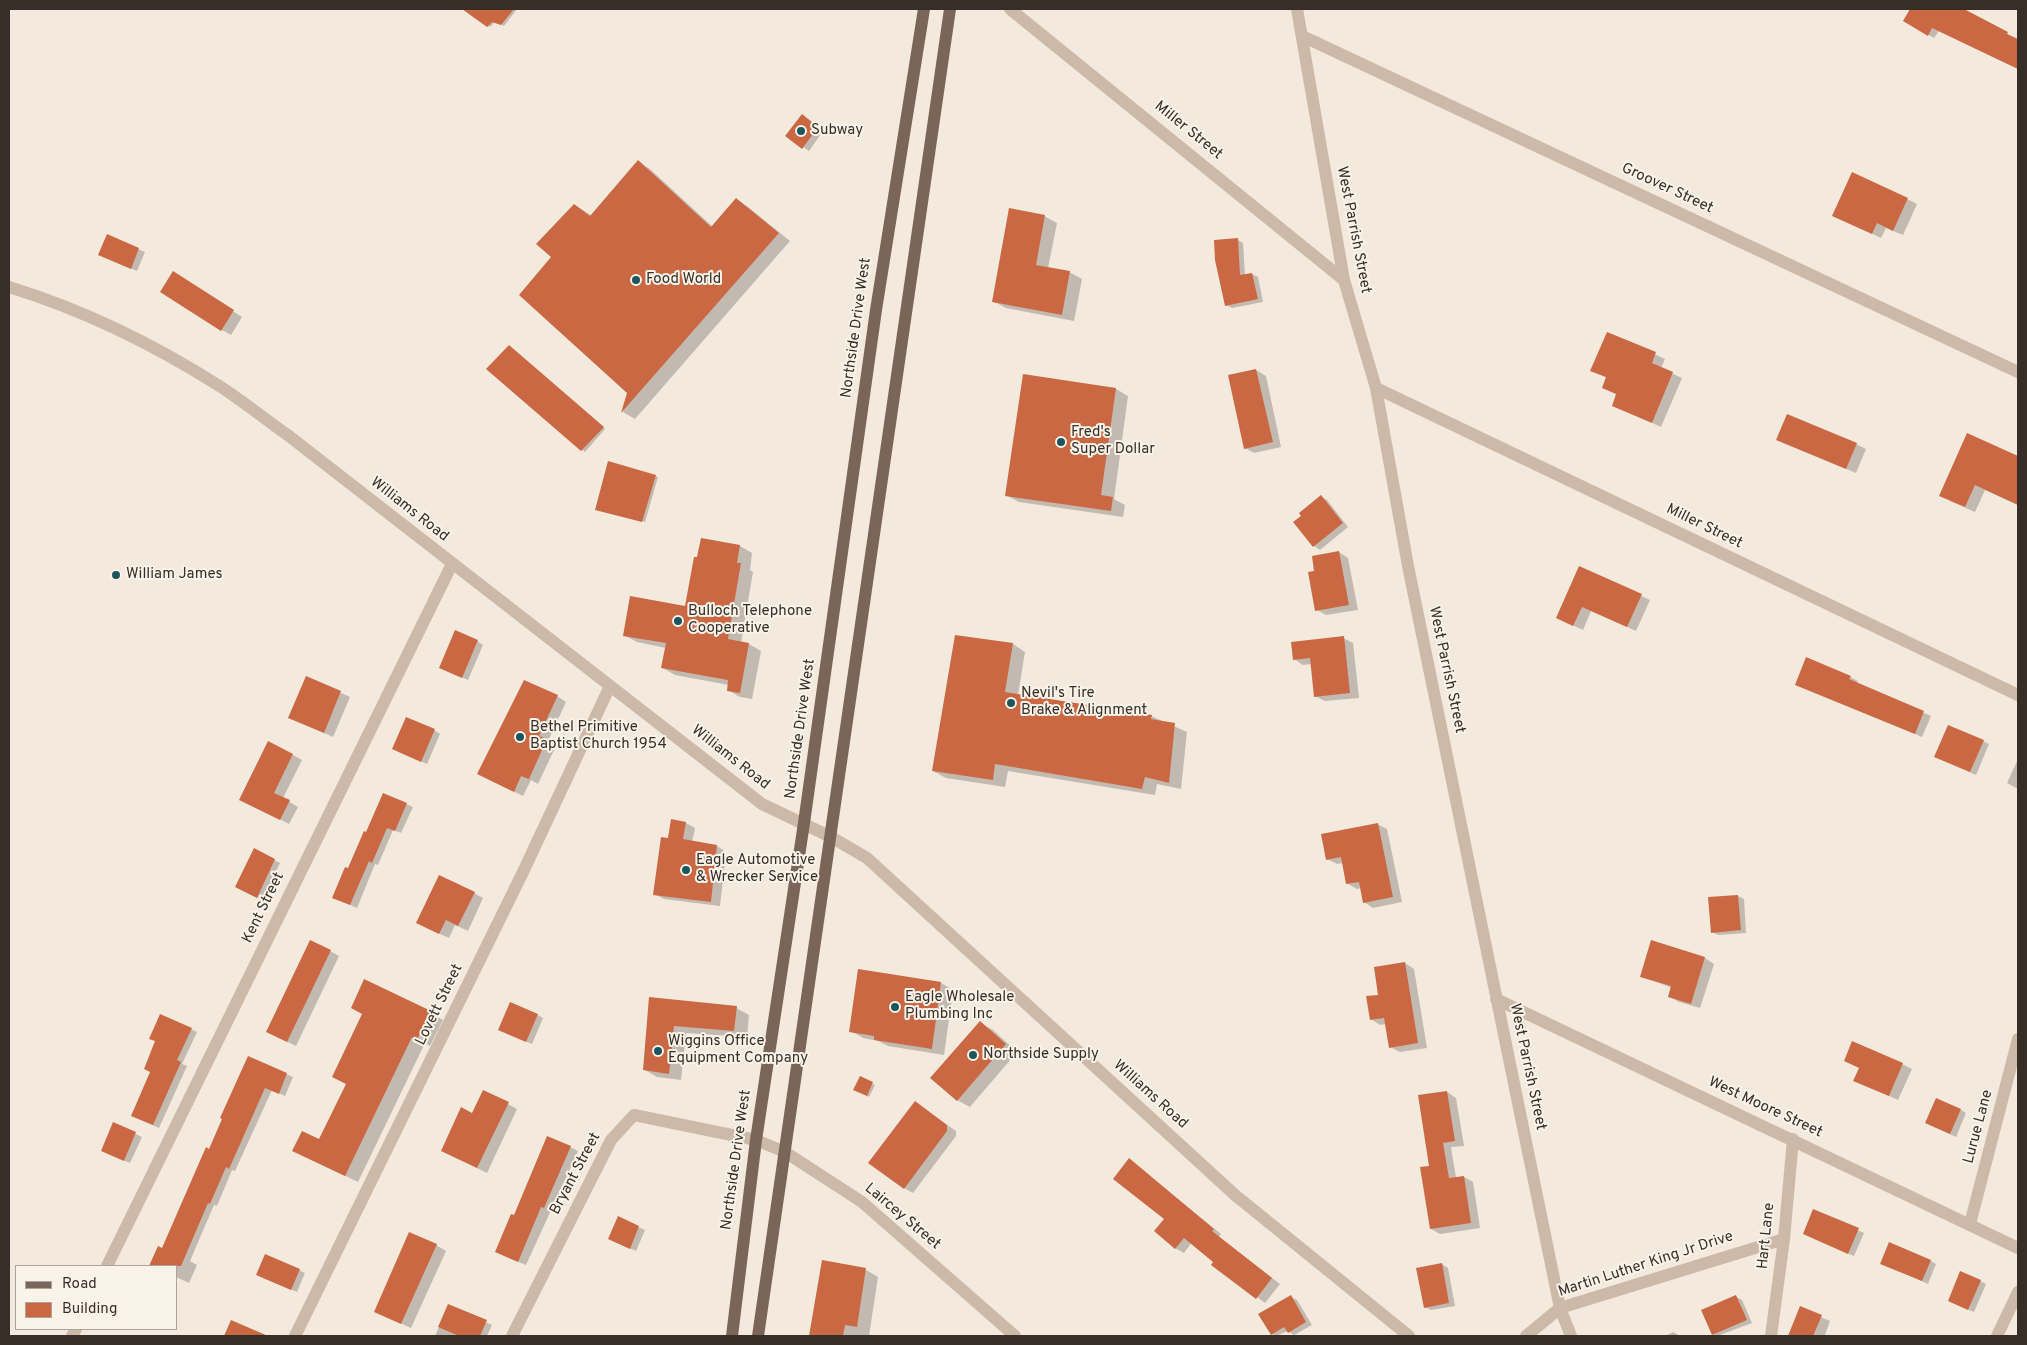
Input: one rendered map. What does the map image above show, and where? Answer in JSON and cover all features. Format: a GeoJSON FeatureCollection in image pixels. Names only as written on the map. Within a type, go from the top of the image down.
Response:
{"type":"FeatureCollection","features":[{"type":"Feature","properties":{"kind":"main road","name":"Northside Drive West"},"geometry":{"type":"LineString","coordinates":[[732,1336],[756,1140],[804,823],[876,310],[924,9]]}},
{"type":"Feature","properties":{"kind":"main road"},"geometry":{"type":"LineString","coordinates":[[758,1336],[950,9]]}},
{"type":"Feature","properties":{"kind":"street","name":"Miller Street"},"geometry":{"type":"LineString","coordinates":[[1010,9],[1344,280]]}},
{"type":"Feature","properties":{"kind":"street","name":"West Parrish Street"},"geometry":{"type":"LineString","coordinates":[[1296,9],[1344,280],[1376,388],[1408,566],[1496,999],[1560,1308],[1571,1336]]}},
{"type":"Feature","properties":{"kind":"street","name":"Groover Street"},"geometry":{"type":"LineString","coordinates":[[1302,36],[2018,372]]}},
{"type":"Feature","properties":{"kind":"street","name":"Williams Road"},"geometry":{"type":"LineString","coordinates":[[9,287],[42,297],[104,322],[221,387],[289,436],[762,804],[804,823],[867,858],[1235,1195],[1409,1336]]}},
{"type":"Feature","properties":{"kind":"street","name":"Miller Street"},"geometry":{"type":"LineString","coordinates":[[1376,388],[2018,696]]}},
{"type":"Feature","properties":{"kind":"street","name":"Kent Street"},"geometry":{"type":"LineString","coordinates":[[107,1265],[452,564]]}},
{"type":"Feature","properties":{"kind":"street","name":"Lovett Street"},"geometry":{"type":"LineString","coordinates":[[295,1336],[523,872],[610,686]]}},
{"type":"Feature","properties":{"kind":"street","name":"West Moore Street"},"geometry":{"type":"LineString","coordinates":[[1496,999],[1793,1139],[2018,1248]]}},
{"type":"Feature","properties":{"kind":"street","name":"Lurue Lane"},"geometry":{"type":"LineString","coordinates":[[1970,1224],[2018,1039]]}},
{"type":"Feature","properties":{"kind":"street","name":"Bryant Street"},"geometry":{"type":"LineString","coordinates":[[512,1336],[611,1140],[634,1115],[756,1140]]}},
{"type":"Feature","properties":{"kind":"street","name":"Hart Lane"},"geometry":{"type":"LineString","coordinates":[[1772,1336],[1784,1239],[1793,1139]]}},
{"type":"Feature","properties":{"kind":"street","name":"Laircey Street"},"geometry":{"type":"LineString","coordinates":[[756,1140],[785,1152],[862,1202],[1015,1336]]}},
{"type":"Feature","properties":{"kind":"street","name":"Martin Luther King Jr Drive"},"geometry":{"type":"LineString","coordinates":[[1526,1336],[1560,1308],[1784,1239]]}},
{"type":"Feature","properties":{"kind":"street"},"geometry":{"type":"LineString","coordinates":[[1997,1336],[2018,1292]]}},
{"type":"Feature","properties":{"kind":"building"},"geometry":{"type":"Polygon","coordinates":[[[462,9],[514,9],[501,25],[492,22],[487,27],[462,9]]]}},
{"type":"Feature","properties":{"kind":"building"},"geometry":{"type":"Polygon","coordinates":[[[1910,9],[1964,9],[2008,32],[2007,34],[2018,39],[2018,69],[1932,28],[1928,36],[1903,21],[1910,9]]]}},
{"type":"Feature","properties":{"kind":"building","name":"Subway"},"geometry":{"type":"Polygon","coordinates":[[[802,114],[818,127],[802,149],[785,136],[802,114]]]}},
{"type":"Feature","properties":{"kind":"building","name":"Food World"},"geometry":{"type":"Polygon","coordinates":[[[638,160],[711,227],[736,198],[779,233],[621,413],[627,393],[519,295],[551,257],[536,244],[574,204],[590,216],[638,160]]]}},
{"type":"Feature","properties":{"kind":"building"},"geometry":{"type":"Polygon","coordinates":[[[1852,172],[1908,198],[1893,231],[1877,223],[1872,234],[1832,216],[1852,172]]]}},
{"type":"Feature","properties":{"kind":"building"},"geometry":{"type":"Polygon","coordinates":[[[1009,208],[1045,215],[1036,265],[1070,271],[1062,315],[992,302],[1009,208]]]}},
{"type":"Feature","properties":{"kind":"building"},"geometry":{"type":"Polygon","coordinates":[[[107,234],[139,248],[131,269],[98,255],[107,234]]]}},
{"type":"Feature","properties":{"kind":"building"},"geometry":{"type":"Polygon","coordinates":[[[1238,238],[1240,275],[1252,273],[1258,299],[1225,306],[1215,260],[1214,240],[1238,238]]]}},
{"type":"Feature","properties":{"kind":"building"},"geometry":{"type":"Polygon","coordinates":[[[173,271],[234,310],[221,331],[160,292],[173,271]]]}},
{"type":"Feature","properties":{"kind":"building"},"geometry":{"type":"Polygon","coordinates":[[[1607,332],[1656,352],[1652,363],[1673,372],[1652,423],[1612,406],[1616,394],[1602,388],[1606,377],[1590,371],[1607,332]]]}},
{"type":"Feature","properties":{"kind":"building"},"geometry":{"type":"Polygon","coordinates":[[[509,345],[604,427],[581,451],[486,369],[509,345]]]}},
{"type":"Feature","properties":{"kind":"building"},"geometry":{"type":"Polygon","coordinates":[[[1256,369],[1273,442],[1244,449],[1228,375],[1256,369]]]}},
{"type":"Feature","properties":{"kind":"building","name":"Fred's Super Dollar"},"geometry":{"type":"Polygon","coordinates":[[[1023,374],[1116,388],[1101,495],[1113,497],[1111,511],[1005,496],[1023,374]]]}},
{"type":"Feature","properties":{"kind":"building"},"geometry":{"type":"Polygon","coordinates":[[[1787,414],[1857,443],[1846,469],[1776,440],[1787,414]]]}},
{"type":"Feature","properties":{"kind":"building"},"geometry":{"type":"Polygon","coordinates":[[[1967,433],[2018,456],[2018,505],[1975,485],[1965,507],[1939,496],[1967,433]]]}},
{"type":"Feature","properties":{"kind":"building"},"geometry":{"type":"Polygon","coordinates":[[[608,461],[656,475],[642,522],[595,510],[608,461]]]}},
{"type":"Feature","properties":{"kind":"building"},"geometry":{"type":"Polygon","coordinates":[[[1321,495],[1343,523],[1313,547],[1293,522],[1301,516],[1299,513],[1321,495]]]}},
{"type":"Feature","properties":{"kind":"building","name":"Bulloch Telephone Cooperative"},"geometry":{"type":"Polygon","coordinates":[[[701,538],[740,545],[737,563],[741,563],[728,639],[749,643],[740,693],[727,691],[728,680],[661,668],[666,643],[623,636],[630,596],[685,606],[694,557],[697,557],[701,538]]]}},
{"type":"Feature","properties":{"kind":"building"},"geometry":{"type":"Polygon","coordinates":[[[1339,551],[1349,605],[1315,611],[1308,572],[1314,571],[1312,556],[1339,551]]]}},
{"type":"Feature","properties":{"kind":"building"},"geometry":{"type":"Polygon","coordinates":[[[1579,566],[1642,594],[1627,627],[1582,607],[1573,626],[1556,618],[1579,566]]]}},
{"type":"Feature","properties":{"kind":"building"},"geometry":{"type":"Polygon","coordinates":[[[455,630],[478,640],[462,678],[439,668],[455,630]]]}},
{"type":"Feature","properties":{"kind":"building","name":"Nevil's Tire Brake & Alignment"},"geometry":{"type":"Polygon","coordinates":[[[955,635],[1013,643],[1005,692],[1152,715],[1151,719],[1175,723],[1169,783],[1145,777],[1142,789],[995,764],[993,780],[932,771],[955,635]]]}},
{"type":"Feature","properties":{"kind":"building"},"geometry":{"type":"Polygon","coordinates":[[[1344,636],[1350,693],[1314,697],[1310,658],[1293,660],[1291,642],[1344,636]]]}},
{"type":"Feature","properties":{"kind":"building"},"geometry":{"type":"Polygon","coordinates":[[[1806,657],[1851,676],[1849,679],[1924,711],[1915,734],[1795,685],[1806,657]]]}},
{"type":"Feature","properties":{"kind":"building"},"geometry":{"type":"Polygon","coordinates":[[[306,676],[341,691],[324,733],[288,718],[306,676]]]}},
{"type":"Feature","properties":{"kind":"building","name":"Bethel Primitive Baptist Church 1954"},"geometry":{"type":"Polygon","coordinates":[[[524,680],[558,695],[539,736],[547,739],[529,779],[521,776],[514,792],[477,774],[524,680]]]}},
{"type":"Feature","properties":{"kind":"building"},"geometry":{"type":"Polygon","coordinates":[[[406,717],[435,729],[421,762],[392,749],[406,717]]]}},
{"type":"Feature","properties":{"kind":"building"},"geometry":{"type":"Polygon","coordinates":[[[1948,725],[1984,740],[1970,772],[1934,757],[1948,725]]]}},
{"type":"Feature","properties":{"kind":"building"},"geometry":{"type":"Polygon","coordinates":[[[268,741],[293,754],[274,793],[290,800],[280,820],[239,800],[268,741]]]}},
{"type":"Feature","properties":{"kind":"building"},"geometry":{"type":"Polygon","coordinates":[[[383,793],[407,803],[395,831],[387,828],[372,863],[369,861],[350,905],[332,898],[345,867],[348,868],[383,793]]]}},
{"type":"Feature","properties":{"kind":"building","name":"Eagle Automotive & Wrecker Service"},"geometry":{"type":"Polygon","coordinates":[[[671,819],[686,822],[683,839],[717,845],[711,902],[653,895],[661,837],[668,838],[671,819]]]}},
{"type":"Feature","properties":{"kind":"building"},"geometry":{"type":"Polygon","coordinates":[[[1378,823],[1393,897],[1363,903],[1359,882],[1346,884],[1341,857],[1326,860],[1321,834],[1378,823]]]}},
{"type":"Feature","properties":{"kind":"building"},"geometry":{"type":"Polygon","coordinates":[[[254,848],[275,859],[257,898],[235,887],[254,848]]]}},
{"type":"Feature","properties":{"kind":"building"},"geometry":{"type":"Polygon","coordinates":[[[439,875],[475,892],[458,926],[446,920],[439,934],[416,923],[439,875]]]}},
{"type":"Feature","properties":{"kind":"building"},"geometry":{"type":"Polygon","coordinates":[[[1738,895],[1741,930],[1711,933],[1708,897],[1738,895]]]}},
{"type":"Feature","properties":{"kind":"building"},"geometry":{"type":"Polygon","coordinates":[[[310,940],[331,950],[287,1042],[266,1032],[310,940]]]}},
{"type":"Feature","properties":{"kind":"building"},"geometry":{"type":"Polygon","coordinates":[[[1651,940],[1705,957],[1691,1004],[1668,997],[1671,986],[1640,977],[1651,940]]]}},
{"type":"Feature","properties":{"kind":"building"},"geometry":{"type":"Polygon","coordinates":[[[1405,962],[1418,1043],[1389,1048],[1384,1018],[1370,1020],[1366,996],[1378,995],[1374,967],[1405,962]]]}},
{"type":"Feature","properties":{"kind":"building","name":"Eagle Wholesale Plumbing Inc"},"geometry":{"type":"Polygon","coordinates":[[[858,969],[941,982],[932,1049],[874,1040],[874,1036],[849,1032],[858,969]]]}},
{"type":"Feature","properties":{"kind":"building"},"geometry":{"type":"Polygon","coordinates":[[[364,979],[431,1011],[417,1040],[412,1037],[345,1176],[292,1151],[302,1131],[319,1139],[346,1084],[332,1077],[362,1014],[351,1008],[364,979]]]}},
{"type":"Feature","properties":{"kind":"building","name":"Wiggins Office Equipment Company"},"geometry":{"type":"Polygon","coordinates":[[[649,997],[737,1006],[734,1031],[674,1026],[669,1074],[643,1070],[649,997]]]}},
{"type":"Feature","properties":{"kind":"building"},"geometry":{"type":"Polygon","coordinates":[[[510,1002],[538,1014],[526,1042],[498,1030],[510,1002]]]}},
{"type":"Feature","properties":{"kind":"building"},"geometry":{"type":"Polygon","coordinates":[[[160,1014],[192,1028],[177,1060],[181,1062],[153,1125],[131,1116],[150,1072],[144,1069],[155,1041],[149,1039],[160,1014]]]}},
{"type":"Feature","properties":{"kind":"building","name":"Northside Supply"},"geometry":{"type":"Polygon","coordinates":[[[980,1021],[1006,1044],[957,1101],[930,1078],[980,1021]]]}},
{"type":"Feature","properties":{"kind":"building"},"geometry":{"type":"Polygon","coordinates":[[[1852,1041],[1903,1063],[1889,1096],[1853,1081],[1859,1068],[1844,1061],[1852,1041]]]}},
{"type":"Feature","properties":{"kind":"building"},"geometry":{"type":"Polygon","coordinates":[[[248,1056],[287,1073],[279,1094],[265,1088],[229,1169],[226,1167],[210,1204],[208,1203],[181,1266],[149,1265],[158,1246],[162,1248],[206,1147],[209,1149],[222,1119],[220,1118],[248,1056]]]}},
{"type":"Feature","properties":{"kind":"building"},"geometry":{"type":"Polygon","coordinates":[[[860,1076],[873,1082],[867,1096],[853,1090],[860,1076]]]}},
{"type":"Feature","properties":{"kind":"building"},"geometry":{"type":"Polygon","coordinates":[[[483,1090],[509,1102],[477,1168],[441,1151],[461,1107],[472,1113],[483,1090]]]}},
{"type":"Feature","properties":{"kind":"building"},"geometry":{"type":"Polygon","coordinates":[[[1447,1091],[1455,1141],[1443,1143],[1449,1178],[1464,1176],[1471,1223],[1430,1229],[1420,1167],[1429,1166],[1418,1095],[1447,1091]]]}},
{"type":"Feature","properties":{"kind":"building"},"geometry":{"type":"Polygon","coordinates":[[[1936,1098],[1961,1109],[1950,1134],[1925,1123],[1936,1098]]]}},
{"type":"Feature","properties":{"kind":"building"},"geometry":{"type":"Polygon","coordinates":[[[915,1101],[947,1125],[947,1131],[904,1189],[868,1163],[915,1101]]]}},
{"type":"Feature","properties":{"kind":"building"},"geometry":{"type":"Polygon","coordinates":[[[113,1122],[136,1132],[124,1161],[101,1151],[113,1122]]]}},
{"type":"Feature","properties":{"kind":"building"},"geometry":{"type":"Polygon","coordinates":[[[547,1136],[571,1146],[544,1208],[541,1207],[518,1262],[495,1252],[511,1214],[514,1215],[547,1136]]]}},
{"type":"Feature","properties":{"kind":"building"},"geometry":{"type":"Polygon","coordinates":[[[1129,1158],[1214,1229],[1212,1231],[1272,1278],[1256,1299],[1211,1265],[1213,1262],[1184,1238],[1175,1249],[1154,1231],[1164,1219],[1113,1179],[1129,1158]]]}},
{"type":"Feature","properties":{"kind":"building"},"geometry":{"type":"Polygon","coordinates":[[[1813,1209],[1859,1228],[1848,1254],[1803,1234],[1813,1209]]]}},
{"type":"Feature","properties":{"kind":"building"},"geometry":{"type":"Polygon","coordinates":[[[618,1216],[639,1226],[630,1249],[608,1239],[618,1216]]]}},
{"type":"Feature","properties":{"kind":"building"},"geometry":{"type":"Polygon","coordinates":[[[409,1232],[437,1244],[401,1324],[374,1312],[409,1232]]]}},
{"type":"Feature","properties":{"kind":"building"},"geometry":{"type":"Polygon","coordinates":[[[1889,1242],[1931,1260],[1922,1281],[1880,1264],[1889,1242]]]}},
{"type":"Feature","properties":{"kind":"building"},"geometry":{"type":"Polygon","coordinates":[[[265,1254],[300,1269],[291,1290],[256,1275],[265,1254]]]}},
{"type":"Feature","properties":{"kind":"building"},"geometry":{"type":"Polygon","coordinates":[[[822,1260],[866,1268],[857,1327],[845,1325],[843,1336],[809,1336],[822,1260]]]}},
{"type":"Feature","properties":{"kind":"building"},"geometry":{"type":"Polygon","coordinates":[[[1442,1263],[1449,1303],[1424,1308],[1416,1268],[1442,1263]]]}},
{"type":"Feature","properties":{"kind":"building"},"geometry":{"type":"Polygon","coordinates":[[[1960,1271],[1981,1280],[1968,1310],[1948,1301],[1960,1271]]]}},
{"type":"Feature","properties":{"kind":"building"},"geometry":{"type":"Polygon","coordinates":[[[1291,1295],[1306,1322],[1288,1333],[1284,1327],[1271,1335],[1258,1314],[1291,1295]]]}},
{"type":"Feature","properties":{"kind":"building"},"geometry":{"type":"Polygon","coordinates":[[[1736,1295],[1747,1320],[1712,1335],[1701,1310],[1736,1295]]]}},
{"type":"Feature","properties":{"kind":"building"},"geometry":{"type":"Polygon","coordinates":[[[448,1304],[487,1320],[480,1336],[459,1336],[438,1327],[448,1304]]]}},
{"type":"Feature","properties":{"kind":"building"},"geometry":{"type":"Polygon","coordinates":[[[1800,1306],[1822,1315],[1813,1336],[1788,1336],[1800,1306]]]}},
{"type":"Feature","properties":{"kind":"building"},"geometry":{"type":"Polygon","coordinates":[[[231,1320],[268,1336],[224,1336],[231,1320]]]}},
{"type":"Feature","properties":{"kind":"place","name":"Subway"},"geometry":{"type":"Point","coordinates":[801,131]}},
{"type":"Feature","properties":{"kind":"place","name":"Food World"},"geometry":{"type":"Point","coordinates":[636,280]}},
{"type":"Feature","properties":{"kind":"place","name":"Fred's Super Dollar"},"geometry":{"type":"Point","coordinates":[1061,442]}},
{"type":"Feature","properties":{"kind":"place","name":"William James"},"geometry":{"type":"Point","coordinates":[116,575]}},
{"type":"Feature","properties":{"kind":"place","name":"Bulloch Telephone Cooperative"},"geometry":{"type":"Point","coordinates":[678,621]}},
{"type":"Feature","properties":{"kind":"place","name":"Nevil's Tire Brake & Alignment"},"geometry":{"type":"Point","coordinates":[1011,703]}},
{"type":"Feature","properties":{"kind":"place","name":"Bethel Primitive Baptist Church 1954"},"geometry":{"type":"Point","coordinates":[520,737]}},
{"type":"Feature","properties":{"kind":"place","name":"Eagle Automotive & Wrecker Service"},"geometry":{"type":"Point","coordinates":[686,870]}},
{"type":"Feature","properties":{"kind":"place","name":"Eagle Wholesale Plumbing Inc"},"geometry":{"type":"Point","coordinates":[895,1007]}},
{"type":"Feature","properties":{"kind":"place","name":"Wiggins Office Equipment Company"},"geometry":{"type":"Point","coordinates":[658,1051]}},
{"type":"Feature","properties":{"kind":"place","name":"Northside Supply"},"geometry":{"type":"Point","coordinates":[973,1055]}}]}
